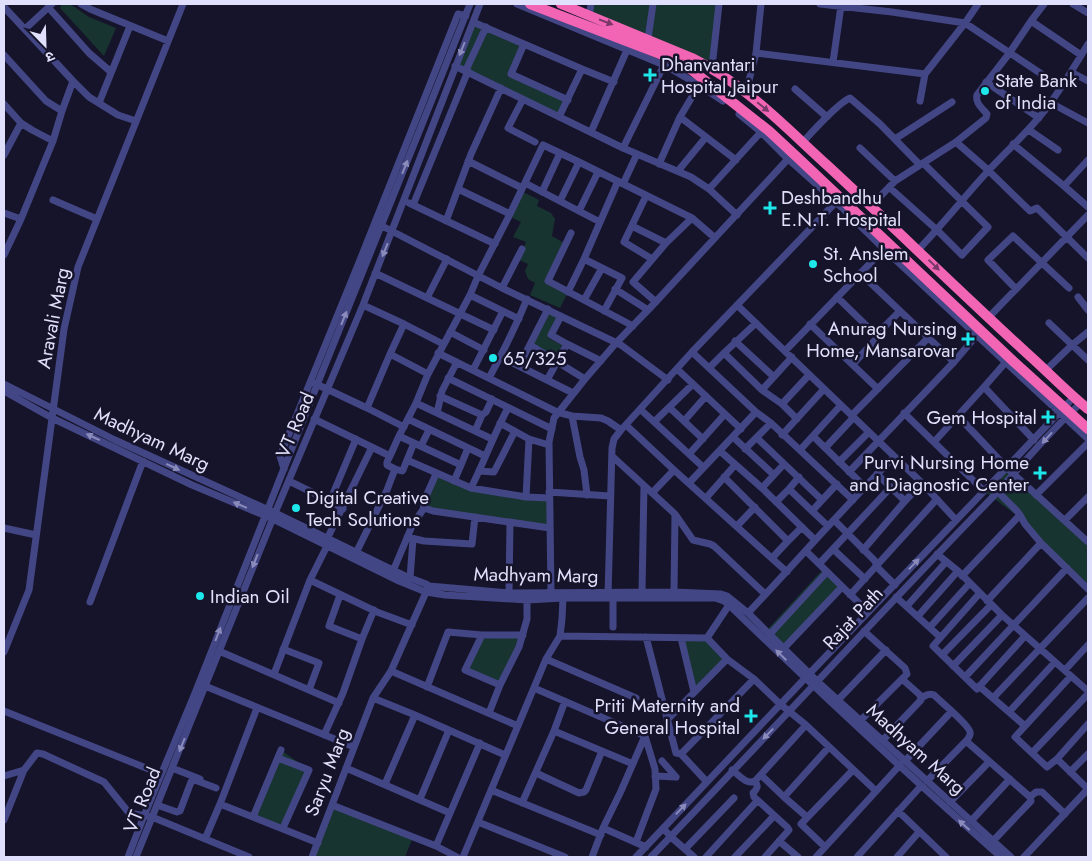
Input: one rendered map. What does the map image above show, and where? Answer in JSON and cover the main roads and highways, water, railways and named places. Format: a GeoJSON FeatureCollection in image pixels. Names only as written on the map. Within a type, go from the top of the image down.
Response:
{"type":"FeatureCollection","features":[{"type":"Feature","properties":{"kind":"highway"},"geometry":{"type":"LineString","coordinates":[[530,4],[668,57],[693,71],[790,150],[1065,412],[1088,429]]}},
{"type":"Feature","properties":{"kind":"highway"},"geometry":{"type":"LineString","coordinates":[[561,4],[692,58],[712,68],[746,92],[1081,403]]}},
{"type":"Feature","properties":{"kind":"place","name":"Dhanvantari Hospital,Jaipur"},"geometry":{"type":"Point","coordinates":[650,75]}},
{"type":"Feature","properties":{"kind":"place","name":"State Bank of India"},"geometry":{"type":"Point","coordinates":[985,91]}},
{"type":"Feature","properties":{"kind":"place","name":"Deshbandhu E.N.T. Hospital"},"geometry":{"type":"Point","coordinates":[770,208]}},
{"type":"Feature","properties":{"kind":"place","name":"St. Anslem School"},"geometry":{"type":"Point","coordinates":[813,264]}},
{"type":"Feature","properties":{"kind":"place","name":"Anurag Nursing Home, Mansarovar"},"geometry":{"type":"Point","coordinates":[968,339]}},
{"type":"Feature","properties":{"kind":"place","name":"65/325"},"geometry":{"type":"Point","coordinates":[493,358]}},
{"type":"Feature","properties":{"kind":"place","name":"Gem Hospital"},"geometry":{"type":"Point","coordinates":[1048,417]}},
{"type":"Feature","properties":{"kind":"place","name":"Purvi Nursing Home and Diagnostic Center"},"geometry":{"type":"Point","coordinates":[1040,473]}},
{"type":"Feature","properties":{"kind":"place","name":"Digital Creative Tech Solutions"},"geometry":{"type":"Point","coordinates":[296,508]}},
{"type":"Feature","properties":{"kind":"place","name":"Indian Oil"},"geometry":{"type":"Point","coordinates":[200,596]}},
{"type":"Feature","properties":{"kind":"place","name":"Priti Maternity and General Hospital"},"geometry":{"type":"Point","coordinates":[751,716]}}]}
